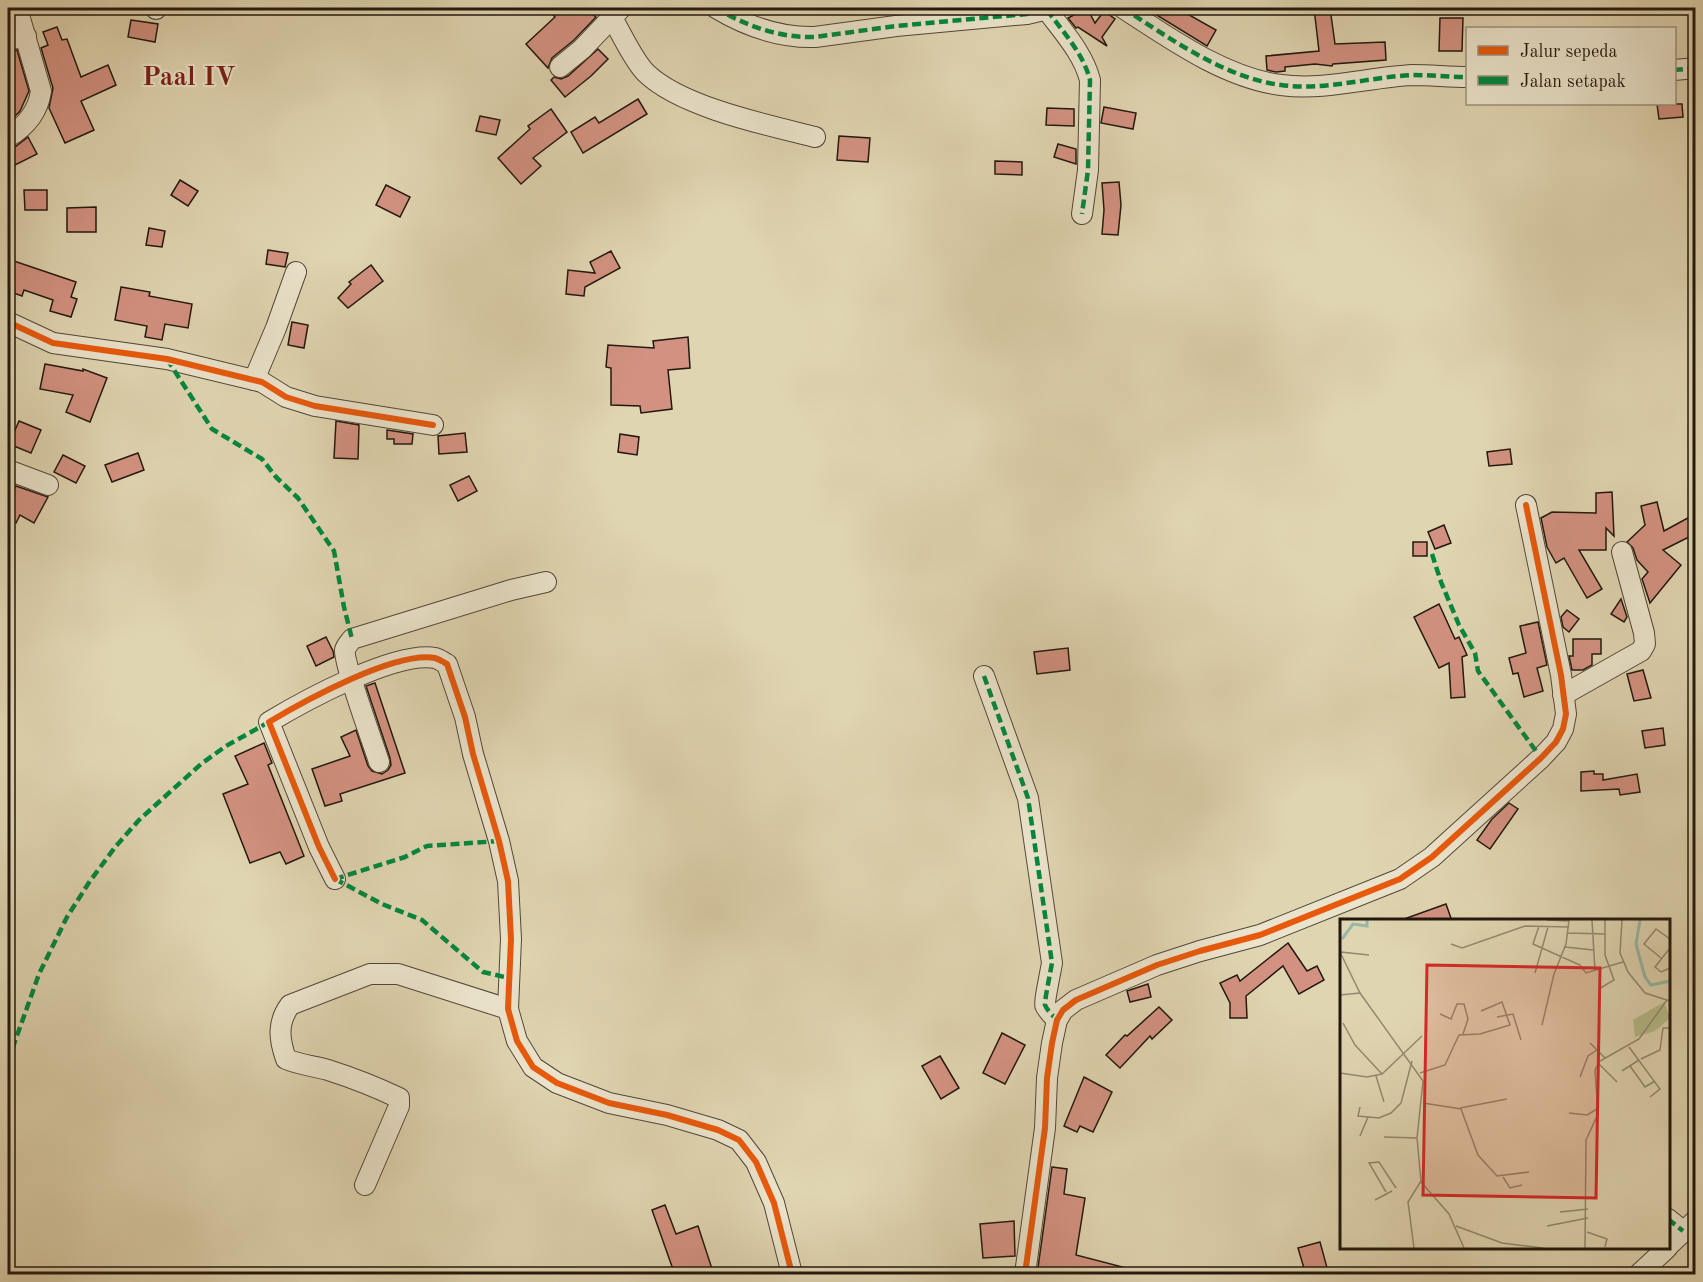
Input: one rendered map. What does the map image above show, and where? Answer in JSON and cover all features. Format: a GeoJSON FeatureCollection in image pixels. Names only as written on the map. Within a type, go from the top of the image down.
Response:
{"type":"FeatureCollection","features":[{"type":"Feature","properties":{"kind":"street"},"geometry":{"type":"LineString","coordinates":[[8,137],[18,131],[33,115],[41,91],[17,38],[17,8]]}},
{"type":"Feature","properties":{"kind":"street"},"geometry":{"type":"LineString","coordinates":[[716,8],[737,21],[762,30],[800,38],[956,19],[1027,14],[1049,9],[1082,57],[1090,80],[1088,170],[1082,214]]}},
{"type":"Feature","properties":{"kind":"street"},"geometry":{"type":"LineString","coordinates":[[1123,8],[1167,38],[1253,80],[1281,85],[1320,87],[1413,75],[1466,77]]}},
{"type":"Feature","properties":{"kind":"street"},"geometry":{"type":"LineString","coordinates":[[560,67],[616,13],[644,71],[657,82],[693,102],[752,121],[814,137]]}},
{"type":"Feature","properties":{"kind":"street"},"geometry":{"type":"LineString","coordinates":[[1676,70],[1695,68]]}},
{"type":"Feature","properties":{"kind":"street"},"geometry":{"type":"LineString","coordinates":[[254,381],[296,272]]}},
{"type":"Feature","properties":{"kind":"street"},"geometry":{"type":"LineString","coordinates":[[8,322],[53,344],[167,359],[262,382],[285,396],[315,406],[433,425]]}},
{"type":"Feature","properties":{"kind":"street"},"geometry":{"type":"LineString","coordinates":[[8,470],[48,485]]}},
{"type":"Feature","properties":{"kind":"street"},"geometry":{"type":"LineString","coordinates":[[1025,1275],[1045,1128],[1047,1078],[1057,1020],[1063,1010],[1077,1000],[1157,965],[1200,951],[1260,936],[1400,879],[1432,857],[1556,742],[1563,729],[1566,714],[1561,675],[1526,505]]}},
{"type":"Feature","properties":{"kind":"street"},"geometry":{"type":"LineString","coordinates":[[1563,695],[1641,651],[1645,644],[1622,552]]}},
{"type":"Feature","properties":{"kind":"street"},"geometry":{"type":"LineString","coordinates":[[379,762],[345,662],[345,649],[352,639],[511,590],[546,582]]}},
{"type":"Feature","properties":{"kind":"street"},"geometry":{"type":"LineString","coordinates":[[335,879],[319,847],[269,722],[318,693],[397,662],[437,658],[447,664],[465,717],[508,881],[511,939],[508,1009],[518,1041],[533,1067],[557,1083],[609,1103],[667,1115],[718,1130],[739,1140],[756,1162],[774,1203],[792,1275]]}},
{"type":"Feature","properties":{"kind":"street"},"geometry":{"type":"LineString","coordinates":[[984,676],[1028,798],[1052,963],[1050,981],[1044,999],[1045,1006],[1057,1020]]}},
{"type":"Feature","properties":{"kind":"street"},"geometry":{"type":"LineString","coordinates":[[365,1185],[399,1106],[399,1098],[364,1081],[286,1059],[280,1043],[280,1025],[282,1016],[290,1005],[370,974],[398,974],[508,1009]]}},
{"type":"Feature","properties":{"kind":"street"},"geometry":{"type":"LineString","coordinates":[[1670,1244],[1682,1223]]}},
{"type":"Feature","properties":{"kind":"street"},"geometry":{"type":"LineString","coordinates":[[1639,1275],[1666,1249]]}},
{"type":"Feature","properties":{"kind":"building"},"geometry":{"type":"Polygon","coordinates":[[[547,8],[584,8],[596,17],[574,40],[552,58],[548,68],[526,44],[555,17],[547,8]]]}},
{"type":"Feature","properties":{"kind":"building"},"geometry":{"type":"Polygon","coordinates":[[[1087,8],[1095,23],[1104,11],[1115,19],[1102,37],[1107,46],[1078,27],[1076,28],[1068,18],[1087,8]]]}},
{"type":"Feature","properties":{"kind":"building"},"geometry":{"type":"Polygon","coordinates":[[[1159,8],[1177,8],[1216,30],[1207,46],[1155,14],[1159,8]]]}},
{"type":"Feature","properties":{"kind":"building"},"geometry":{"type":"Polygon","coordinates":[[[1314,8],[1330,8],[1335,44],[1385,42],[1386,60],[1333,64],[1332,66],[1315,64],[1285,67],[1285,71],[1276,72],[1267,70],[1266,56],[1319,51],[1314,8]]]}},
{"type":"Feature","properties":{"kind":"building"},"geometry":{"type":"Polygon","coordinates":[[[1440,18],[1463,18],[1462,51],[1439,51],[1440,18]]]}},
{"type":"Feature","properties":{"kind":"building"},"geometry":{"type":"Polygon","coordinates":[[[131,20],[158,24],[155,42],[128,37],[131,20]]]}},
{"type":"Feature","properties":{"kind":"building"},"geometry":{"type":"Polygon","coordinates":[[[57,27],[62,40],[67,39],[81,77],[108,65],[116,85],[81,101],[94,130],[65,143],[49,108],[53,88],[41,48],[48,45],[43,32],[57,27]]]}},
{"type":"Feature","properties":{"kind":"building"},"geometry":{"type":"Polygon","coordinates":[[[598,49],[608,59],[565,97],[551,80],[554,77],[561,79],[568,76],[598,49]]]}},
{"type":"Feature","properties":{"kind":"building"},"geometry":{"type":"Polygon","coordinates":[[[17,50],[29,91],[20,111],[8,123],[8,52],[17,50]]]}},
{"type":"Feature","properties":{"kind":"building"},"geometry":{"type":"Polygon","coordinates":[[[638,99],[647,114],[583,153],[571,132],[595,117],[599,123],[638,99]]]}},
{"type":"Feature","properties":{"kind":"building"},"geometry":{"type":"Polygon","coordinates":[[[1682,104],[1683,117],[1659,119],[1657,105],[1682,104]]]}},
{"type":"Feature","properties":{"kind":"building"},"geometry":{"type":"Polygon","coordinates":[[[1104,107],[1136,113],[1133,129],[1101,123],[1104,107]]]}},
{"type":"Feature","properties":{"kind":"building"},"geometry":{"type":"Polygon","coordinates":[[[1047,108],[1074,109],[1074,126],[1046,125],[1047,108]]]}},
{"type":"Feature","properties":{"kind":"building"},"geometry":{"type":"Polygon","coordinates":[[[551,109],[567,132],[533,158],[541,166],[521,184],[498,158],[530,129],[528,126],[551,109]]]}},
{"type":"Feature","properties":{"kind":"building"},"geometry":{"type":"Polygon","coordinates":[[[480,116],[500,120],[496,135],[476,131],[480,116]]]}},
{"type":"Feature","properties":{"kind":"building"},"geometry":{"type":"Polygon","coordinates":[[[839,136],[870,138],[868,162],[837,160],[839,136]]]}},
{"type":"Feature","properties":{"kind":"building"},"geometry":{"type":"Polygon","coordinates":[[[28,137],[37,154],[15,165],[8,149],[15,147],[28,137]]]}},
{"type":"Feature","properties":{"kind":"building"},"geometry":{"type":"Polygon","coordinates":[[[1058,144],[1076,149],[1076,164],[1054,157],[1058,144]]]}},
{"type":"Feature","properties":{"kind":"building"},"geometry":{"type":"Polygon","coordinates":[[[995,161],[1022,162],[1022,175],[995,174],[995,161]]]}},
{"type":"Feature","properties":{"kind":"building"},"geometry":{"type":"Polygon","coordinates":[[[180,180],[198,191],[188,206],[171,195],[180,180]]]}},
{"type":"Feature","properties":{"kind":"building"},"geometry":{"type":"Polygon","coordinates":[[[1119,182],[1121,205],[1118,235],[1102,234],[1104,210],[1102,183],[1119,182]]]}},
{"type":"Feature","properties":{"kind":"building"},"geometry":{"type":"Polygon","coordinates":[[[386,185],[410,197],[400,217],[376,205],[386,185]]]}},
{"type":"Feature","properties":{"kind":"building"},"geometry":{"type":"Polygon","coordinates":[[[24,190],[47,190],[47,210],[25,210],[24,190]]]}},
{"type":"Feature","properties":{"kind":"building"},"geometry":{"type":"Polygon","coordinates":[[[96,207],[96,232],[67,232],[67,208],[96,207]]]}},
{"type":"Feature","properties":{"kind":"building"},"geometry":{"type":"Polygon","coordinates":[[[149,228],[165,231],[162,247],[146,245],[149,228]]]}},
{"type":"Feature","properties":{"kind":"building"},"geometry":{"type":"Polygon","coordinates":[[[268,250],[288,253],[285,267],[266,264],[268,250]]]}},
{"type":"Feature","properties":{"kind":"building"},"geometry":{"type":"Polygon","coordinates":[[[611,251],[620,268],[585,287],[584,296],[566,294],[568,270],[595,273],[590,262],[611,251]]]}},
{"type":"Feature","properties":{"kind":"building"},"geometry":{"type":"Polygon","coordinates":[[[8,259],[76,282],[71,297],[77,299],[71,317],[50,311],[53,300],[24,290],[22,296],[8,291],[8,259]]]}},
{"type":"Feature","properties":{"kind":"building"},"geometry":{"type":"Polygon","coordinates":[[[371,265],[383,281],[348,308],[338,298],[351,284],[349,282],[371,265]]]}},
{"type":"Feature","properties":{"kind":"building"},"geometry":{"type":"Polygon","coordinates":[[[121,287],[150,292],[149,296],[192,304],[188,328],[165,324],[162,340],[145,337],[147,326],[115,320],[121,287]]]}},
{"type":"Feature","properties":{"kind":"building"},"geometry":{"type":"Polygon","coordinates":[[[292,322],[308,325],[304,348],[288,345],[292,322]]]}},
{"type":"Feature","properties":{"kind":"building"},"geometry":{"type":"Polygon","coordinates":[[[688,337],[690,368],[668,370],[672,409],[641,413],[640,406],[611,405],[611,368],[606,367],[608,345],[654,348],[653,341],[688,337]]]}},
{"type":"Feature","properties":{"kind":"building"},"geometry":{"type":"Polygon","coordinates":[[[45,364],[83,371],[83,369],[107,378],[90,422],[66,412],[73,395],[40,389],[45,364]]]}},
{"type":"Feature","properties":{"kind":"building"},"geometry":{"type":"Polygon","coordinates":[[[19,421],[41,430],[31,453],[9,444],[19,421]]]}},
{"type":"Feature","properties":{"kind":"building"},"geometry":{"type":"Polygon","coordinates":[[[336,421],[359,425],[358,459],[334,458],[336,421]]]}},
{"type":"Feature","properties":{"kind":"building"},"geometry":{"type":"Polygon","coordinates":[[[387,430],[413,434],[412,444],[394,444],[394,439],[387,439],[387,430]]]}},
{"type":"Feature","properties":{"kind":"building"},"geometry":{"type":"Polygon","coordinates":[[[465,433],[467,452],[439,454],[438,436],[465,433]]]}},
{"type":"Feature","properties":{"kind":"building"},"geometry":{"type":"Polygon","coordinates":[[[620,434],[639,437],[637,455],[618,452],[620,434]]]}},
{"type":"Feature","properties":{"kind":"building"},"geometry":{"type":"Polygon","coordinates":[[[1510,449],[1512,464],[1489,466],[1487,452],[1510,449]]]}},
{"type":"Feature","properties":{"kind":"building"},"geometry":{"type":"Polygon","coordinates":[[[138,453],[144,470],[112,482],[105,465],[138,453]]]}},
{"type":"Feature","properties":{"kind":"building"},"geometry":{"type":"Polygon","coordinates":[[[63,455],[85,466],[76,483],[54,472],[63,455]]]}},
{"type":"Feature","properties":{"kind":"building"},"geometry":{"type":"Polygon","coordinates":[[[469,476],[477,491],[458,501],[450,485],[469,476]]]}},
{"type":"Feature","properties":{"kind":"building"},"geometry":{"type":"Polygon","coordinates":[[[16,486],[48,497],[34,523],[20,515],[16,523],[8,518],[8,502],[16,486]]]}},
{"type":"Feature","properties":{"kind":"building"},"geometry":{"type":"Polygon","coordinates":[[[1612,492],[1614,536],[1606,528],[1606,550],[1579,550],[1602,589],[1587,598],[1564,558],[1556,563],[1547,547],[1541,518],[1552,512],[1596,513],[1596,493],[1612,492]]]}},
{"type":"Feature","properties":{"kind":"building"},"geometry":{"type":"Polygon","coordinates":[[[1657,502],[1664,531],[1695,514],[1695,534],[1663,550],[1681,565],[1650,603],[1642,579],[1648,572],[1637,560],[1633,548],[1627,542],[1645,525],[1641,506],[1657,502]]]}},
{"type":"Feature","properties":{"kind":"building"},"geometry":{"type":"Polygon","coordinates":[[[1444,525],[1451,543],[1435,549],[1428,532],[1444,525]]]}},
{"type":"Feature","properties":{"kind":"building"},"geometry":{"type":"Polygon","coordinates":[[[1413,542],[1427,542],[1427,556],[1413,556],[1413,542]]]}},
{"type":"Feature","properties":{"kind":"building"},"geometry":{"type":"Polygon","coordinates":[[[1621,599],[1627,617],[1624,622],[1611,614],[1621,599]]]}},
{"type":"Feature","properties":{"kind":"building"},"geometry":{"type":"Polygon","coordinates":[[[1439,604],[1455,639],[1459,637],[1467,655],[1462,657],[1465,697],[1451,698],[1449,663],[1439,668],[1414,617],[1439,604]]]}},
{"type":"Feature","properties":{"kind":"building"},"geometry":{"type":"Polygon","coordinates":[[[1567,610],[1579,619],[1569,632],[1563,627],[1561,617],[1567,610]]]}},
{"type":"Feature","properties":{"kind":"building"},"geometry":{"type":"Polygon","coordinates":[[[1538,622],[1547,665],[1537,668],[1543,691],[1524,697],[1518,673],[1513,674],[1509,658],[1526,653],[1520,626],[1538,622]]]}},
{"type":"Feature","properties":{"kind":"building"},"geometry":{"type":"Polygon","coordinates":[[[326,637],[334,657],[316,666],[307,646],[326,637]]]}},
{"type":"Feature","properties":{"kind":"building"},"geometry":{"type":"Polygon","coordinates":[[[1573,639],[1601,639],[1601,654],[1592,654],[1592,665],[1583,670],[1572,670],[1569,656],[1573,656],[1573,639]]]}},
{"type":"Feature","properties":{"kind":"building"},"geometry":{"type":"Polygon","coordinates":[[[1068,648],[1070,670],[1037,674],[1034,652],[1068,648]]]}},
{"type":"Feature","properties":{"kind":"building"},"geometry":{"type":"Polygon","coordinates":[[[1643,670],[1651,698],[1634,701],[1627,674],[1643,670]]]}},
{"type":"Feature","properties":{"kind":"building"},"geometry":{"type":"Polygon","coordinates":[[[375,683],[405,773],[340,794],[342,801],[325,806],[312,769],[350,756],[341,737],[356,730],[368,766],[372,771],[382,774],[391,765],[366,686],[375,683]]]}},
{"type":"Feature","properties":{"kind":"building"},"geometry":{"type":"Polygon","coordinates":[[[1663,728],[1665,745],[1645,748],[1642,731],[1663,728]]]}},
{"type":"Feature","properties":{"kind":"building"},"geometry":{"type":"Polygon","coordinates":[[[264,743],[272,763],[268,765],[304,856],[286,864],[280,852],[250,863],[223,794],[248,784],[235,756],[264,743]]]}},
{"type":"Feature","properties":{"kind":"building"},"geometry":{"type":"Polygon","coordinates":[[[1594,771],[1594,774],[1603,774],[1603,780],[1637,774],[1640,792],[1620,795],[1619,789],[1581,791],[1581,772],[1594,771]]]}},
{"type":"Feature","properties":{"kind":"building"},"geometry":{"type":"Polygon","coordinates":[[[1509,803],[1518,809],[1490,849],[1477,840],[1492,819],[1509,803]]]}},
{"type":"Feature","properties":{"kind":"building"},"geometry":{"type":"Polygon","coordinates":[[[1446,904],[1451,919],[1404,919],[1446,904]]]}},
{"type":"Feature","properties":{"kind":"building"},"geometry":{"type":"Polygon","coordinates":[[[1288,943],[1307,971],[1317,966],[1324,980],[1299,994],[1283,966],[1246,996],[1247,1018],[1230,1018],[1230,1003],[1220,983],[1237,975],[1240,981],[1288,943]]]}},
{"type":"Feature","properties":{"kind":"building"},"geometry":{"type":"Polygon","coordinates":[[[1148,984],[1151,997],[1130,1002],[1127,991],[1148,984]]]}},
{"type":"Feature","properties":{"kind":"building"},"geometry":{"type":"Polygon","coordinates":[[[1159,1007],[1172,1020],[1152,1039],[1150,1036],[1120,1068],[1106,1055],[1125,1035],[1127,1036],[1159,1007]]]}},
{"type":"Feature","properties":{"kind":"building"},"geometry":{"type":"Polygon","coordinates":[[[1002,1033],[1025,1045],[1005,1084],[983,1073],[1002,1033]]]}},
{"type":"Feature","properties":{"kind":"building"},"geometry":{"type":"Polygon","coordinates":[[[940,1056],[959,1088],[941,1099],[922,1066],[940,1056]]]}},
{"type":"Feature","properties":{"kind":"building"},"geometry":{"type":"Polygon","coordinates":[[[1084,1077],[1112,1092],[1093,1132],[1080,1126],[1077,1132],[1064,1126],[1084,1077]]]}},
{"type":"Feature","properties":{"kind":"building"},"geometry":{"type":"Polygon","coordinates":[[[1052,1167],[1067,1169],[1064,1194],[1085,1198],[1076,1255],[1138,1271],[1138,1275],[1037,1275],[1052,1167]]]}},
{"type":"Feature","properties":{"kind":"building"},"geometry":{"type":"Polygon","coordinates":[[[665,1205],[676,1234],[698,1226],[714,1275],[675,1275],[652,1210],[665,1205]]]}},
{"type":"Feature","properties":{"kind":"building"},"geometry":{"type":"Polygon","coordinates":[[[1014,1221],[1015,1256],[983,1258],[980,1224],[1014,1221]]]}},
{"type":"Feature","properties":{"kind":"building"},"geometry":{"type":"Polygon","coordinates":[[[1320,1242],[1329,1275],[1306,1275],[1298,1248],[1320,1242]]]}},
{"type":"Feature","properties":{"kind":"marked path"},"geometry":{"type":"LineString","coordinates":[[716,8],[763,30],[802,37],[1027,14],[1052,8]]}},
{"type":"Feature","properties":{"kind":"marked path"},"geometry":{"type":"LineString","coordinates":[[1123,8],[1198,55],[1260,81],[1281,85],[1314,86],[1396,76],[1466,77]]}},
{"type":"Feature","properties":{"kind":"marked path"},"geometry":{"type":"LineString","coordinates":[[1047,10],[1078,52],[1090,80],[1088,170],[1082,214]]}},
{"type":"Feature","properties":{"kind":"marked path"},"geometry":{"type":"LineString","coordinates":[[1676,70],[1696,68]]}},
{"type":"Feature","properties":{"kind":"marked path"},"geometry":{"type":"LineString","coordinates":[[167,359],[212,429],[262,459],[276,477],[298,498],[334,551],[352,639]]}},
{"type":"Feature","properties":{"kind":"marked path"},"geometry":{"type":"LineString","coordinates":[[1432,554],[1459,625],[1475,653],[1478,671],[1541,758]]}},
{"type":"Feature","properties":{"kind":"marked path"},"geometry":{"type":"LineString","coordinates":[[984,676],[1028,798],[1052,963],[1045,1005],[1057,1020]]}},
{"type":"Feature","properties":{"kind":"marked path"},"geometry":{"type":"LineString","coordinates":[[8,1061],[39,974],[67,917],[116,846],[139,820],[201,764],[226,746],[269,722]]}},
{"type":"Feature","properties":{"kind":"marked path"},"geometry":{"type":"LineString","coordinates":[[335,879],[405,857],[427,846],[499,841]]}},
{"type":"Feature","properties":{"kind":"marked path"},"geometry":{"type":"LineString","coordinates":[[335,879],[382,904],[422,920],[483,972],[509,978]]}},
{"type":"Feature","properties":{"kind":"marked path"},"geometry":{"type":"LineString","coordinates":[[1670,1221],[1683,1231]]}},
{"type":"Feature","properties":{"kind":"cycle path"},"geometry":{"type":"LineString","coordinates":[[8,322],[53,343],[167,359],[262,382],[286,397],[315,406],[433,425]]}},
{"type":"Feature","properties":{"kind":"cycle path"},"geometry":{"type":"LineString","coordinates":[[1025,1274],[1045,1128],[1047,1078],[1052,1043],[1057,1020],[1063,1010],[1076,1000],[1157,965],[1260,935],[1400,879],[1432,857],[1556,742],[1563,729],[1566,714],[1561,675],[1526,505]]}},
{"type":"Feature","properties":{"kind":"cycle path"},"geometry":{"type":"LineString","coordinates":[[335,879],[319,847],[269,722],[350,679],[374,670],[418,658],[438,659],[447,664],[465,717],[508,881],[511,939],[508,1009],[517,1041],[533,1067],[557,1083],[609,1103],[667,1115],[718,1130],[739,1140],[756,1162],[774,1203],[792,1274]]}},
{"type":"Feature","properties":{"kind":"district","name":"Paal IV"},"geometry":{"type":"Point","coordinates":[189,76]}}]}
